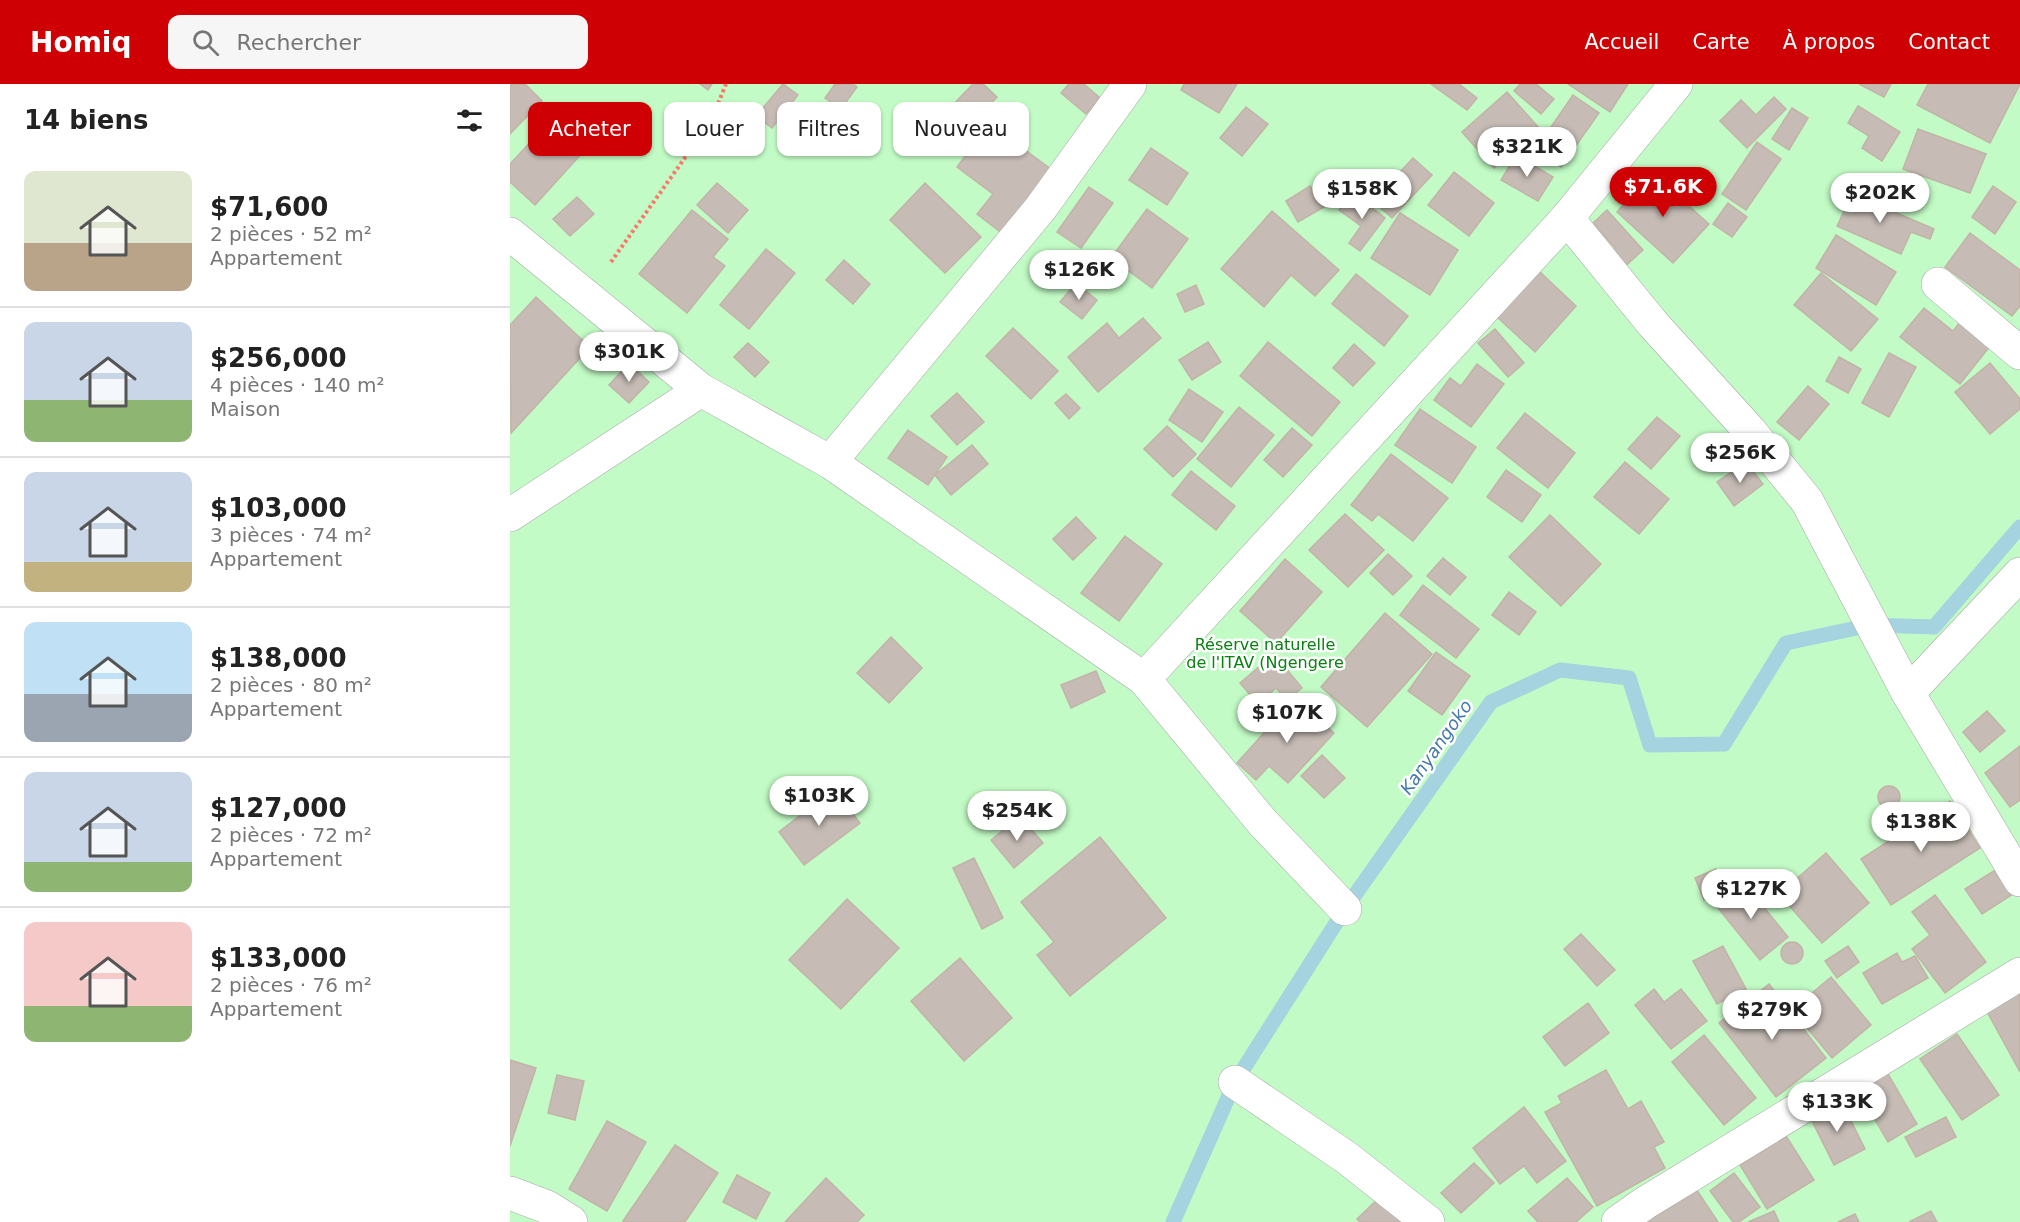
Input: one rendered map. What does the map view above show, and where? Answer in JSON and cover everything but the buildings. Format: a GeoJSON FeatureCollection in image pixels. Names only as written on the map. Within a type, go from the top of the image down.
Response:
{"type":"FeatureCollection","features":[{"type":"Feature","properties":{"kind":"street"},"geometry":{"type":"LineString","coordinates":[[830,462],[1040,209],[1130,84]]}},
{"type":"Feature","properties":{"kind":"street"},"geometry":{"type":"LineString","coordinates":[[1144,679],[1567,218],[1676,84]]}},
{"type":"Feature","properties":{"kind":"street"},"geometry":{"type":"LineString","coordinates":[[1567,218],[1653,324],[1750,431],[1807,501],[1908,693],[2020,880]]}},
{"type":"Feature","properties":{"kind":"street"},"geometry":{"type":"LineString","coordinates":[[510,234],[701,390],[830,462],[1144,679],[1263,823],[1345,909]]}},
{"type":"Feature","properties":{"kind":"street"},"geometry":{"type":"LineString","coordinates":[[1938,284],[2020,353]]}},
{"type":"Feature","properties":{"kind":"street"},"geometry":{"type":"LineString","coordinates":[[510,515],[701,390]]}},
{"type":"Feature","properties":{"kind":"street"},"geometry":{"type":"LineString","coordinates":[[1908,693],[2020,574]]}},
{"type":"Feature","properties":{"kind":"street"},"geometry":{"type":"LineString","coordinates":[[1618,1222],[1655,1196],[2020,974]]}},
{"type":"Feature","properties":{"kind":"street"},"geometry":{"type":"LineString","coordinates":[[1234,1082],[1347,1158],[1428,1222]]}},
{"type":"Feature","properties":{"kind":"street"},"geometry":{"type":"LineString","coordinates":[[510,1193],[547,1208],[571,1222]]}},
{"type":"Feature","properties":{"kind":"path"},"geometry":{"type":"LineString","coordinates":[[586,297],[711,121],[726,84]]}},
{"type":"Feature","properties":{"kind":"green space","name":"Réserve naturelle de l'ITAV (Ngengere"},"geometry":{"type":"Polygon","coordinates":[[[510,84],[2020,84],[2020,1222],[510,1222],[510,84]]]}},
{"type":"Feature","properties":{"kind":"waterway","name":"Kanyangoko"},"geometry":{"type":"LineString","coordinates":[[1173,1222],[1235,1082],[1345,909],[1491,702],[1560,670],[1629,678],[1650,745],[1724,744],[1786,643],[1871,625],[1934,627],[2020,527]]}}]}
